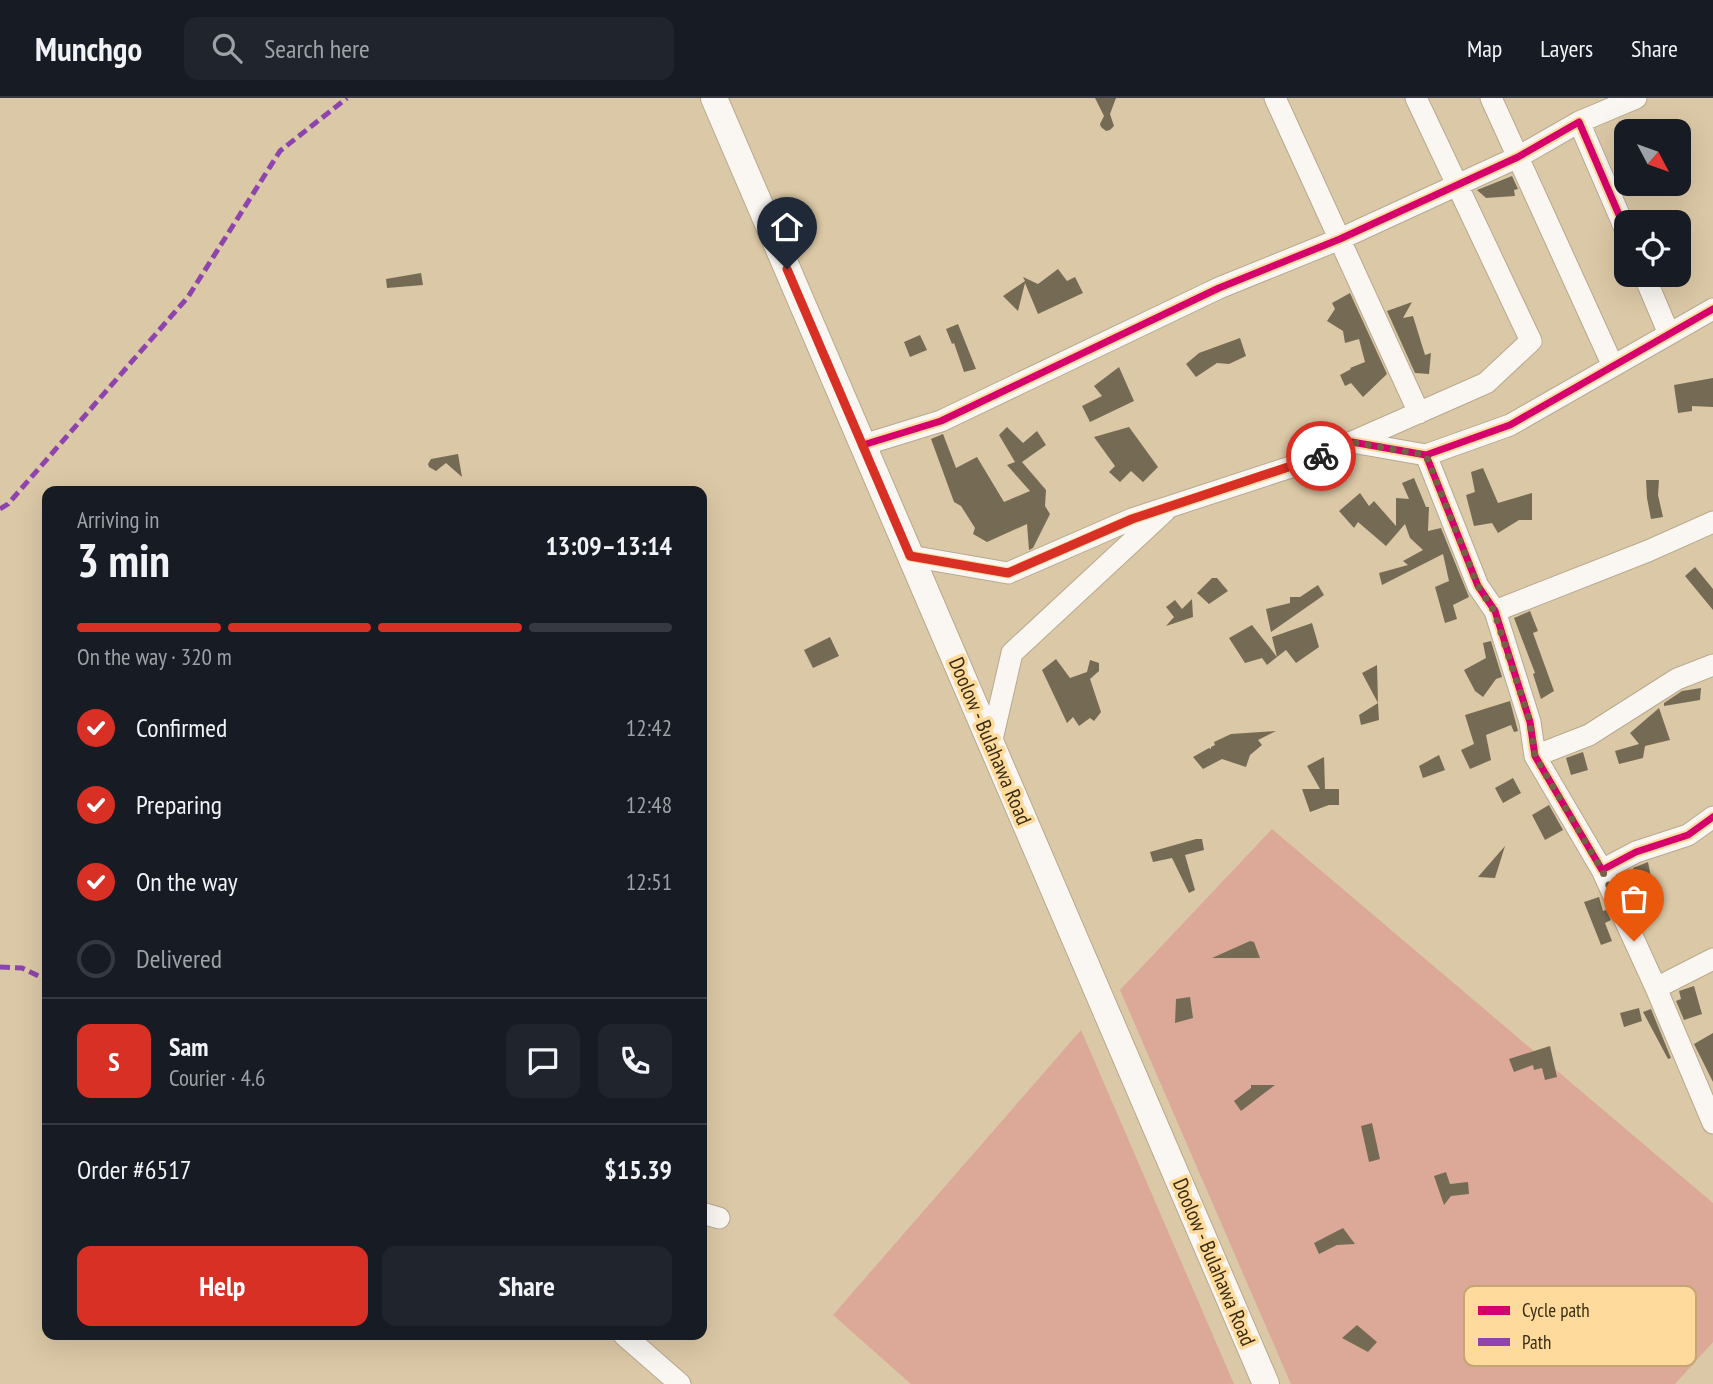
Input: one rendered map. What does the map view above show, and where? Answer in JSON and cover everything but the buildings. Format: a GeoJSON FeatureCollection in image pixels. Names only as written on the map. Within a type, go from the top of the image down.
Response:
{"type":"FeatureCollection","features":[{"type":"Feature","properties":{"kind":"main road","name":"Doolow - Bulahawa Road"},"geometry":{"type":"LineString","coordinates":[[714,98],[1266,1384]]}},
{"type":"Feature","properties":{"kind":"street"},"geometry":{"type":"LineString","coordinates":[[1275,98],[1419,413]]}},
{"type":"Feature","properties":{"kind":"street"},"geometry":{"type":"LineString","coordinates":[[910,556],[1008,573],[1132,519],[1300,464],[1486,383],[1531,341],[1416,98]]}},
{"type":"Feature","properties":{"kind":"street"},"geometry":{"type":"LineString","coordinates":[[1491,98],[1613,366]]}},
{"type":"Feature","properties":{"kind":"street"},"geometry":{"type":"LineString","coordinates":[[863,445],[941,421],[1219,288],[1340,239],[1518,157],[1579,122],[1636,98]]}},
{"type":"Feature","properties":{"kind":"street"},"geometry":{"type":"LineString","coordinates":[[1579,122],[1617,210]]}},
{"type":"Feature","properties":{"kind":"street"},"geometry":{"type":"LineString","coordinates":[[1649,287],[1669,334]]}},
{"type":"Feature","properties":{"kind":"street"},"geometry":{"type":"LineString","coordinates":[[1352,442],[1426,455],[1510,425],[1713,309]]}},
{"type":"Feature","properties":{"kind":"street"},"geometry":{"type":"LineString","coordinates":[[1426,455],[1478,586],[1494,611],[1530,722],[1535,756],[1602,870],[1712,1115]]}},
{"type":"Feature","properties":{"kind":"street"},"geometry":{"type":"LineString","coordinates":[[991,744],[1012,653],[1173,505]]}},
{"type":"Feature","properties":{"kind":"street"},"geometry":{"type":"LineString","coordinates":[[1494,611],[1648,551],[1713,522]]}},
{"type":"Feature","properties":{"kind":"street"},"geometry":{"type":"LineString","coordinates":[[1535,756],[1589,735],[1677,679],[1713,665]]}},
{"type":"Feature","properties":{"kind":"street"},"geometry":{"type":"LineString","coordinates":[[1602,870],[1636,852],[1688,835],[1713,817]]}},
{"type":"Feature","properties":{"kind":"street"},"geometry":{"type":"LineString","coordinates":[[1656,988],[1713,959]]}},
{"type":"Feature","properties":{"kind":"street"},"geometry":{"type":"LineString","coordinates":[[630,1340],[680,1384]]}},
{"type":"Feature","properties":{"kind":"shaded area"},"geometry":{"type":"Polygon","coordinates":[[[1272,829],[1713,1203],[1713,1342],[1696,1361],[1696,1286],[1464,1286],[1464,1366],[1691,1366],[1675,1384],[1291,1384],[1120,990],[1272,829]]]}},
{"type":"Feature","properties":{"kind":"shaded area"},"geometry":{"type":"Polygon","coordinates":[[[1081,1030],[1234,1384],[911,1384],[833,1315],[1081,1030]]]}},
{"type":"Feature","properties":{"kind":"marked path"},"geometry":{"type":"LineString","coordinates":[[0,509],[8,504],[188,297],[280,151],[347,98]]}},
{"type":"Feature","properties":{"kind":"marked path"},"geometry":{"type":"LineString","coordinates":[[0,967],[22,968],[42,978]]}},
{"type":"Feature","properties":{"kind":"cycle path"},"geometry":{"type":"LineString","coordinates":[[863,445],[941,421],[1219,288],[1340,239],[1518,157],[1579,122],[1617,210]]}},
{"type":"Feature","properties":{"kind":"cycle path"},"geometry":{"type":"LineString","coordinates":[[910,556],[1008,573],[1132,519],[1300,464],[1352,442],[1426,455],[1510,425],[1713,309]]}},
{"type":"Feature","properties":{"kind":"cycle path"},"geometry":{"type":"LineString","coordinates":[[1426,455],[1478,586],[1495,611],[1530,722],[1535,756],[1602,870],[1636,852],[1688,835],[1713,817]]}},
{"type":"Feature","properties":{"kind":"way so far"},"geometry":{"type":"LineString","coordinates":[[1321,456],[1352,442],[1426,455],[1478,586],[1494,611],[1530,722],[1535,756],[1602,870],[1634,941]]}},
{"type":"Feature","properties":{"kind":"route"},"geometry":{"type":"LineString","coordinates":[[787,269],[910,556],[1008,573],[1132,519],[1321,456]]}}]}
